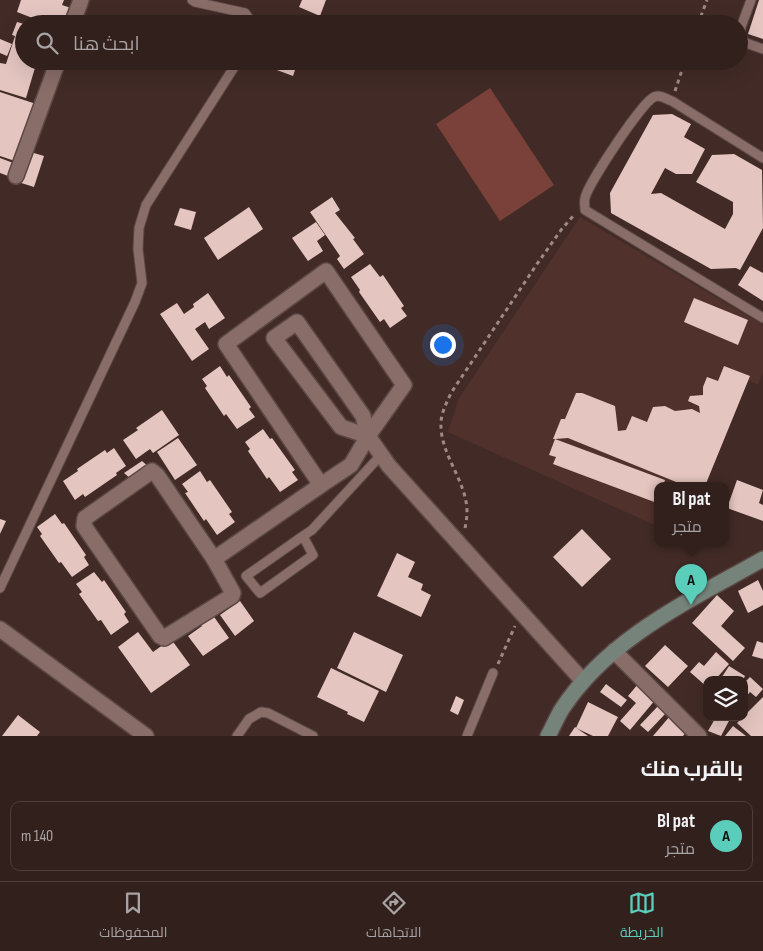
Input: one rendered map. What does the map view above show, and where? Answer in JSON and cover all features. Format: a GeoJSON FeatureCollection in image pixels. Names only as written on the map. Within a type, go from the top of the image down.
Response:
{"type":"FeatureCollection","features":[{"type":"Feature","properties":{"kind":"street"},"geometry":{"type":"LineString","coordinates":[[75,15],[81,0]]}},
{"type":"Feature","properties":{"kind":"street"},"geometry":{"type":"LineString","coordinates":[[16,176],[55,70]]}},
{"type":"Feature","properties":{"kind":"street"},"geometry":{"type":"LineString","coordinates":[[214,559],[321,485],[351,464],[404,385],[326,271],[226,344],[321,485]]}},
{"type":"Feature","properties":{"kind":"street"},"geometry":{"type":"LineString","coordinates":[[368,436],[341,427],[274,338],[297,322],[363,416],[368,436],[389,466],[583,681]]}},
{"type":"Feature","properties":{"kind":"street"},"geometry":{"type":"LineString","coordinates":[[152,472],[155,472],[214,559],[233,591],[232,596],[161,638],[84,526],[84,521],[85,518],[152,472]]}},
{"type":"Feature","properties":{"kind":"street"},"geometry":{"type":"LineString","coordinates":[[548,736],[562,710],[583,681],[614,651],[659,618],[763,559]]}},
{"type":"Feature","properties":{"kind":"street"},"geometry":{"type":"LineString","coordinates":[[0,629],[146,736]]}},
{"type":"Feature","properties":{"kind":"street"},"geometry":{"type":"LineString","coordinates":[[614,651],[699,736]]}},
{"type":"Feature","properties":{"kind":"lane"},"geometry":{"type":"LineString","coordinates":[[192,0],[245,13],[246,15]]}},
{"type":"Feature","properties":{"kind":"lane"},"geometry":{"type":"LineString","coordinates":[[745,15],[751,0]]}},
{"type":"Feature","properties":{"kind":"lane"},"geometry":{"type":"LineString","coordinates":[[748,44],[763,49]]}},
{"type":"Feature","properties":{"kind":"lane"},"geometry":{"type":"LineString","coordinates":[[0,588],[135,302],[142,283],[138,249],[139,228],[146,205],[232,70]]}},
{"type":"Feature","properties":{"kind":"lane"},"geometry":{"type":"LineString","coordinates":[[763,158],[672,102],[659,96],[652,97],[639,111],[594,179],[585,198],[585,210],[763,318]]}},
{"type":"Feature","properties":{"kind":"lane"},"geometry":{"type":"LineString","coordinates":[[303,536],[313,555],[260,593],[246,576],[303,536],[312,530],[381,455]]}},
{"type":"Feature","properties":{"kind":"lane"},"geometry":{"type":"LineString","coordinates":[[467,736],[494,673]]}},
{"type":"Feature","properties":{"kind":"lane"},"geometry":{"type":"LineString","coordinates":[[237,736],[249,719],[261,712],[268,713],[313,736]]}},
{"type":"Feature","properties":{"kind":"path"},"geometry":{"type":"LineString","coordinates":[[701,15],[707,0]]}},
{"type":"Feature","properties":{"kind":"path"},"geometry":{"type":"LineString","coordinates":[[672,102],[683,70]]}},
{"type":"Feature","properties":{"kind":"path"},"geometry":{"type":"LineString","coordinates":[[462,548],[467,511],[462,491],[445,448],[441,426],[444,410],[451,393],[542,257],[574,215],[585,210]]}},
{"type":"Feature","properties":{"kind":"path"},"geometry":{"type":"LineString","coordinates":[[494,673],[521,612]]}},
{"type":"Feature","properties":{"kind":"shaded area"},"geometry":{"type":"Polygon","coordinates":[[[490,88],[554,185],[500,221],[436,124],[490,88]]]}},
{"type":"Feature","properties":{"kind":"shaded area"},"geometry":{"type":"Polygon","coordinates":[[[580,217],[763,325],[763,372],[758,385],[748,380],[703,482],[654,482],[654,525],[448,432],[459,398],[580,217]]]}},
{"type":"Feature","properties":{"kind":"building"},"geometry":{"type":"Polygon","coordinates":[[[21,0],[64,0],[62,5],[71,8],[68,15],[25,15],[17,12],[21,0]]]}},
{"type":"Feature","properties":{"kind":"building"},"geometry":{"type":"Polygon","coordinates":[[[302,0],[326,0],[320,15],[299,7],[302,0]]]}},
{"type":"Feature","properties":{"kind":"building"},"geometry":{"type":"Polygon","coordinates":[[[759,0],[763,0],[763,39],[748,34],[759,0]]]}},
{"type":"Feature","properties":{"kind":"building"},"geometry":{"type":"Polygon","coordinates":[[[15,36],[15,70],[34,70],[26,98],[0,90],[0,63],[6,64],[15,36]]]}},
{"type":"Feature","properties":{"kind":"building"},"geometry":{"type":"Polygon","coordinates":[[[0,39],[12,44],[7,56],[0,53],[0,39]]]}},
{"type":"Feature","properties":{"kind":"building"},"geometry":{"type":"Polygon","coordinates":[[[277,70],[295,70],[293,76],[277,70]]]}},
{"type":"Feature","properties":{"kind":"building"},"geometry":{"type":"Polygon","coordinates":[[[0,92],[36,104],[18,162],[0,156],[0,92]]]}},
{"type":"Feature","properties":{"kind":"building"},"geometry":{"type":"Polygon","coordinates":[[[672,114],[691,124],[684,137],[705,149],[692,174],[676,174],[665,168],[651,194],[661,193],[725,229],[733,214],[733,202],[696,182],[712,155],[734,154],[762,170],[763,228],[740,270],[736,268],[711,269],[611,213],[610,193],[653,115],[672,114]]]}},
{"type":"Feature","properties":{"kind":"building"},"geometry":{"type":"Polygon","coordinates":[[[27,151],[44,156],[34,187],[18,182],[27,151]]]}},
{"type":"Feature","properties":{"kind":"building"},"geometry":{"type":"Polygon","coordinates":[[[0,158],[16,164],[11,177],[0,173],[0,158]]]}},
{"type":"Feature","properties":{"kind":"building"},"geometry":{"type":"Polygon","coordinates":[[[332,197],[340,210],[335,213],[355,238],[353,239],[364,254],[344,269],[337,259],[340,256],[310,212],[332,197]]]}},
{"type":"Feature","properties":{"kind":"building"},"geometry":{"type":"Polygon","coordinates":[[[249,207],[263,229],[218,260],[204,238],[249,207]]]}},
{"type":"Feature","properties":{"kind":"building"},"geometry":{"type":"Polygon","coordinates":[[[180,208],[196,212],[191,230],[174,225],[180,208]]]}},
{"type":"Feature","properties":{"kind":"building"},"geometry":{"type":"Polygon","coordinates":[[[316,222],[325,235],[317,241],[323,251],[308,261],[292,238],[316,222]]]}},
{"type":"Feature","properties":{"kind":"building"},"geometry":{"type":"Polygon","coordinates":[[[370,264],[380,277],[383,275],[404,306],[401,308],[407,316],[390,328],[384,319],[380,322],[351,277],[370,264]]]}},
{"type":"Feature","properties":{"kind":"building"},"geometry":{"type":"Polygon","coordinates":[[[750,266],[763,273],[763,301],[738,285],[750,266]]]}},
{"type":"Feature","properties":{"kind":"building"},"geometry":{"type":"Polygon","coordinates":[[[208,293],[225,318],[209,329],[205,322],[195,329],[209,349],[192,361],[160,314],[177,303],[184,314],[194,307],[193,304],[208,293]]]}},
{"type":"Feature","properties":{"kind":"building"},"geometry":{"type":"Polygon","coordinates":[[[694,298],[748,320],[738,345],[684,322],[694,298]]]}},
{"type":"Feature","properties":{"kind":"building"},"geometry":{"type":"Polygon","coordinates":[[[220,366],[227,377],[229,375],[251,407],[249,409],[255,417],[237,429],[226,414],[224,416],[205,388],[207,386],[202,379],[220,366]]]}},
{"type":"Feature","properties":{"kind":"building"},"geometry":{"type":"Polygon","coordinates":[[[724,366],[750,376],[707,482],[676,482],[568,438],[553,439],[561,419],[565,419],[576,393],[582,393],[615,406],[618,431],[626,430],[632,416],[647,422],[653,407],[665,406],[675,411],[692,409],[700,413],[699,406],[688,401],[690,396],[703,395],[703,387],[707,377],[718,381],[724,366]]]}},
{"type":"Feature","properties":{"kind":"building"},"geometry":{"type":"Polygon","coordinates":[[[162,410],[179,435],[153,453],[150,449],[136,459],[123,440],[138,430],[136,428],[162,410]]]}},
{"type":"Feature","properties":{"kind":"building"},"geometry":{"type":"Polygon","coordinates":[[[263,429],[270,439],[272,438],[295,470],[292,472],[298,480],[280,492],[269,477],[267,479],[248,451],[250,449],[245,442],[263,429]]]}},
{"type":"Feature","properties":{"kind":"building"},"geometry":{"type":"Polygon","coordinates":[[[178,438],[197,465],[175,480],[157,452],[178,438]]]}},
{"type":"Feature","properties":{"kind":"building"},"geometry":{"type":"Polygon","coordinates":[[[555,439],[665,480],[664,482],[654,482],[654,502],[553,464],[556,457],[549,455],[555,439]]]}},
{"type":"Feature","properties":{"kind":"building"},"geometry":{"type":"Polygon","coordinates":[[[114,448],[126,466],[116,473],[117,475],[85,497],[83,494],[75,500],[63,481],[105,450],[107,453],[114,448]]]}},
{"type":"Feature","properties":{"kind":"building"},"geometry":{"type":"Polygon","coordinates":[[[142,461],[150,468],[148,471],[144,467],[131,479],[124,473],[142,461]]]}},
{"type":"Feature","properties":{"kind":"building"},"geometry":{"type":"Polygon","coordinates":[[[200,471],[207,482],[210,480],[232,512],[229,514],[235,522],[217,535],[206,519],[204,521],[185,493],[188,492],[182,484],[200,471]]]}},
{"type":"Feature","properties":{"kind":"building"},"geometry":{"type":"Polygon","coordinates":[[[737,480],[763,490],[759,503],[763,505],[763,521],[729,509],[729,502],[737,480]]]}},
{"type":"Feature","properties":{"kind":"building"},"geometry":{"type":"Polygon","coordinates":[[[55,514],[62,524],[64,523],[86,555],[84,557],[89,565],[72,577],[61,562],[59,563],[40,536],[42,534],[37,527],[55,514]]]}},
{"type":"Feature","properties":{"kind":"building"},"geometry":{"type":"Polygon","coordinates":[[[0,519],[6,521],[0,534],[0,519]]]}},
{"type":"Feature","properties":{"kind":"building"},"geometry":{"type":"Polygon","coordinates":[[[582,529],[611,559],[582,587],[553,557],[582,529]]]}},
{"type":"Feature","properties":{"kind":"building"},"geometry":{"type":"Polygon","coordinates":[[[397,553],[415,562],[408,577],[423,584],[421,590],[431,595],[421,617],[377,596],[397,553]]]}},
{"type":"Feature","properties":{"kind":"building"},"geometry":{"type":"Polygon","coordinates":[[[94,572],[102,582],[104,580],[126,612],[124,614],[129,622],[111,635],[101,620],[98,621],[79,594],[82,592],[76,584],[94,572]]]}},
{"type":"Feature","properties":{"kind":"building"},"geometry":{"type":"Polygon","coordinates":[[[758,580],[763,591],[763,605],[748,613],[738,591],[758,580]]]}},
{"type":"Feature","properties":{"kind":"building"},"geometry":{"type":"Polygon","coordinates":[[[717,595],[734,611],[721,626],[745,648],[733,661],[692,623],[717,595]]]}},
{"type":"Feature","properties":{"kind":"building"},"geometry":{"type":"Polygon","coordinates":[[[240,601],[254,621],[235,636],[220,615],[240,601]]]}},
{"type":"Feature","properties":{"kind":"building"},"geometry":{"type":"Polygon","coordinates":[[[212,614],[229,638],[203,656],[188,636],[202,626],[200,623],[212,614]]]}},
{"type":"Feature","properties":{"kind":"building"},"geometry":{"type":"Polygon","coordinates":[[[138,632],[153,652],[171,639],[190,665],[151,693],[118,647],[138,632]]]}},
{"type":"Feature","properties":{"kind":"building"},"geometry":{"type":"Polygon","coordinates":[[[354,632],[403,655],[386,692],[337,668],[354,632]]]}},
{"type":"Feature","properties":{"kind":"building"},"geometry":{"type":"Polygon","coordinates":[[[757,641],[763,643],[763,659],[752,656],[757,641]]]}},
{"type":"Feature","properties":{"kind":"building"},"geometry":{"type":"Polygon","coordinates":[[[665,645],[688,666],[668,687],[645,666],[665,645]]]}},
{"type":"Feature","properties":{"kind":"building"},"geometry":{"type":"Polygon","coordinates":[[[716,652],[729,664],[718,676],[703,676],[703,683],[690,672],[699,662],[704,666],[716,652]]]}},
{"type":"Feature","properties":{"kind":"building"},"geometry":{"type":"Polygon","coordinates":[[[729,666],[745,676],[723,676],[729,666]]]}},
{"type":"Feature","properties":{"kind":"building"},"geometry":{"type":"Polygon","coordinates":[[[331,668],[379,691],[364,722],[317,697],[331,668]]]}},
{"type":"Feature","properties":{"kind":"building"},"geometry":{"type":"Polygon","coordinates":[[[750,677],[763,689],[756,697],[750,692],[748,694],[748,679],[750,677]]]}},
{"type":"Feature","properties":{"kind":"building"},"geometry":{"type":"Polygon","coordinates":[[[606,684],[627,700],[621,707],[600,692],[606,684]]]}},
{"type":"Feature","properties":{"kind":"building"},"geometry":{"type":"Polygon","coordinates":[[[638,684],[656,699],[630,730],[620,721],[636,703],[628,696],[638,684]]]}},
{"type":"Feature","properties":{"kind":"building"},"geometry":{"type":"Polygon","coordinates":[[[456,696],[464,700],[458,715],[450,711],[456,696]]]}},
{"type":"Feature","properties":{"kind":"building"},"geometry":{"type":"Polygon","coordinates":[[[763,697],[763,736],[751,736],[737,723],[739,721],[748,721],[748,712],[763,697]]]}},
{"type":"Feature","properties":{"kind":"building"},"geometry":{"type":"Polygon","coordinates":[[[588,702],[618,717],[608,736],[593,736],[576,728],[588,702]]]}},
{"type":"Feature","properties":{"kind":"building"},"geometry":{"type":"Polygon","coordinates":[[[659,705],[667,712],[648,732],[640,725],[659,705]]]}},
{"type":"Feature","properties":{"kind":"building"},"geometry":{"type":"Polygon","coordinates":[[[18,715],[40,732],[37,736],[2,736],[18,715]]]}},
{"type":"Feature","properties":{"kind":"building"},"geometry":{"type":"Polygon","coordinates":[[[670,716],[688,730],[683,736],[653,736],[670,716]]]}},
{"type":"Feature","properties":{"kind":"building"},"geometry":{"type":"Polygon","coordinates":[[[714,721],[729,721],[721,736],[708,731],[714,721]]]}},
{"type":"Feature","properties":{"kind":"building"},"geometry":{"type":"Polygon","coordinates":[[[733,726],[746,736],[725,736],[733,726]]]}},
{"type":"Feature","properties":{"kind":"building"},"geometry":{"type":"Polygon","coordinates":[[[575,727],[588,736],[569,736],[575,727]]]}},
{"type":"Feature","properties":{"kind":"place","name":"Bl pat"},"geometry":{"type":"Point","coordinates":[691,605]}}]}
